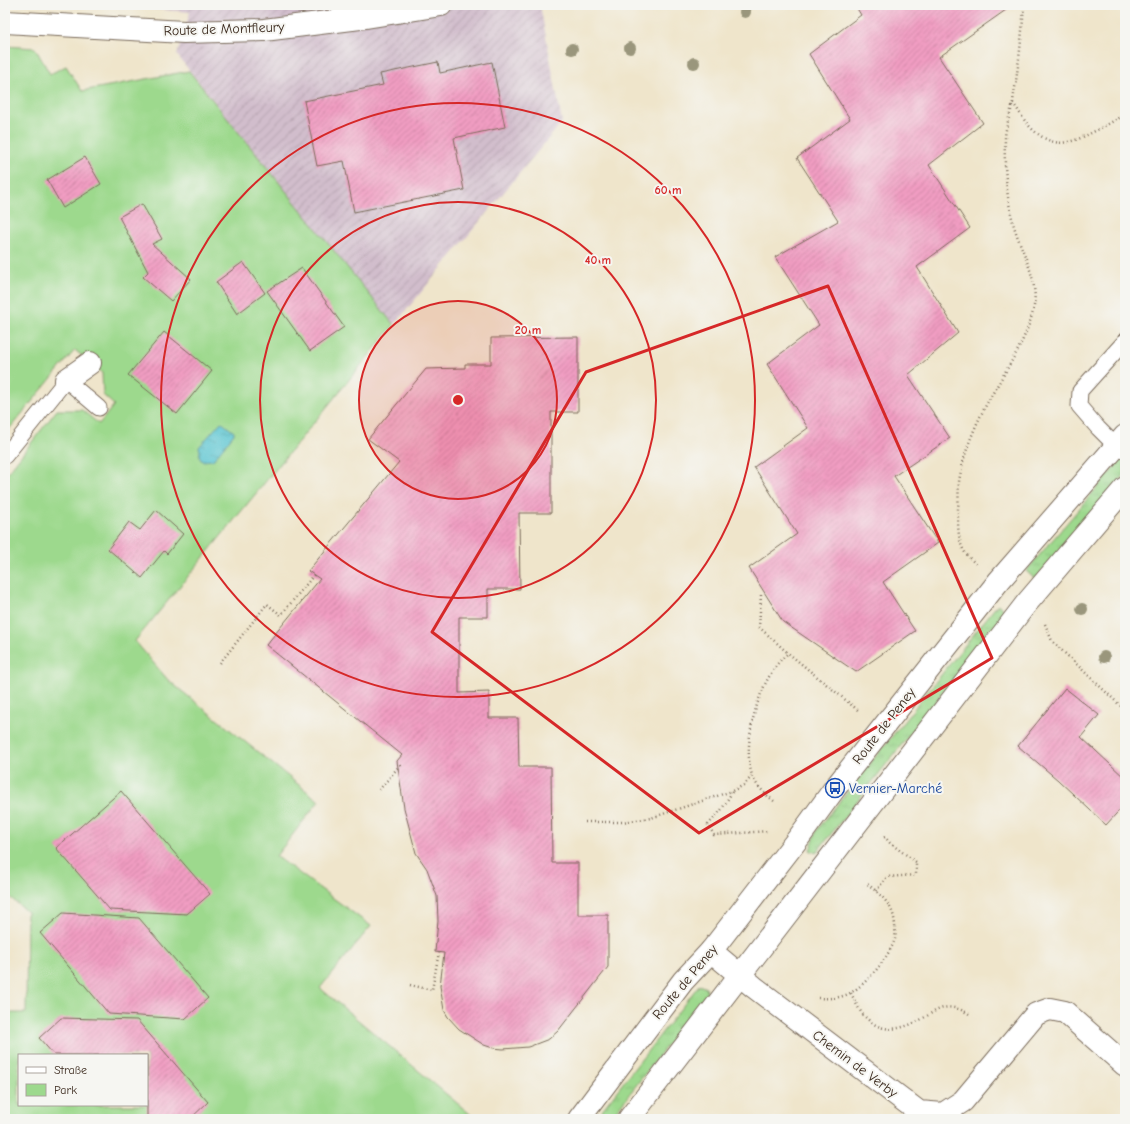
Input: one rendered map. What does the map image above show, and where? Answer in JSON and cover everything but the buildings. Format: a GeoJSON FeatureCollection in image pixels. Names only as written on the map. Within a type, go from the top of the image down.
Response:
{"type":"FeatureCollection","features":[{"type":"Feature","properties":{"kind":"main road","name":"Route de Montfleury"},"geometry":{"type":"LineString","coordinates":[[5,22],[184,32],[264,30],[360,18],[441,5]]}},
{"type":"Feature","properties":{"kind":"main road"},"geometry":{"type":"LineString","coordinates":[[66,380],[90,363]]}},
{"type":"Feature","properties":{"kind":"main road","name":"Route de Peney"},"geometry":{"type":"LineString","coordinates":[[579,1119],[683,981],[711,951],[800,836],[835,788],[993,588],[1121,441]]}},
{"type":"Feature","properties":{"kind":"main road"},"geometry":{"type":"LineString","coordinates":[[629,1119],[1026,604],[1125,488]]}},
{"type":"Feature","properties":{"kind":"main road","name":"Chemin de Verby"},"geometry":{"type":"LineString","coordinates":[[711,951],[739,975],[919,1112],[943,1114],[963,1101],[1036,1014],[1050,1009],[1064,1012],[1125,1065]]}},
{"type":"Feature","properties":{"kind":"lane"},"geometry":{"type":"LineString","coordinates":[[1121,441],[1098,428],[1079,406],[1080,391],[1125,341]]}},
{"type":"Feature","properties":{"kind":"lane"},"geometry":{"type":"LineString","coordinates":[[5,456],[66,380],[99,408]]}},
{"type":"Feature","properties":{"kind":"path"},"geometry":{"type":"LineString","coordinates":[[979,567],[966,555],[961,545],[958,518],[959,481],[969,441],[983,412],[1013,360],[1034,309],[1034,286],[1028,263],[1011,217],[1006,187],[1005,138],[1013,102],[1020,56],[1024,5]]}},
{"type":"Feature","properties":{"kind":"path"},"geometry":{"type":"LineString","coordinates":[[1013,102],[1030,127],[1048,140],[1054,142],[1064,143],[1078,140],[1125,115]]}},
{"type":"Feature","properties":{"kind":"path"},"geometry":{"type":"LineString","coordinates":[[220,662],[267,604],[281,615],[314,575]]}},
{"type":"Feature","properties":{"kind":"path"},"geometry":{"type":"LineString","coordinates":[[761,595],[759,627],[861,713]]}},
{"type":"Feature","properties":{"kind":"path"},"geometry":{"type":"LineString","coordinates":[[1043,620],[1052,640],[1125,711],[1122,739],[1125,741]]}},
{"type":"Feature","properties":{"kind":"path"},"geometry":{"type":"LineString","coordinates":[[774,801],[759,788],[752,776],[748,758],[748,750],[755,714],[761,694],[775,666],[788,653]]}},
{"type":"Feature","properties":{"kind":"path"},"geometry":{"type":"LineString","coordinates":[[379,790],[401,764]]}},
{"type":"Feature","properties":{"kind":"path"},"geometry":{"type":"LineString","coordinates":[[585,822],[622,822],[651,818],[732,791],[744,785],[752,776]]}},
{"type":"Feature","properties":{"kind":"path"},"geometry":{"type":"LineString","coordinates":[[732,791],[722,809],[708,825],[714,835],[774,830]]}},
{"type":"Feature","properties":{"kind":"path"},"geometry":{"type":"LineString","coordinates":[[876,891],[887,876],[916,875],[916,862],[885,838]]}},
{"type":"Feature","properties":{"kind":"path"},"geometry":{"type":"LineString","coordinates":[[812,997],[819,999],[835,998],[851,993],[872,976],[886,957],[895,938],[894,918],[887,903],[866,883]]}},
{"type":"Feature","properties":{"kind":"path"},"geometry":{"type":"LineString","coordinates":[[410,985],[432,990],[439,952]]}},
{"type":"Feature","properties":{"kind":"path"},"geometry":{"type":"LineString","coordinates":[[851,993],[861,1011],[871,1022],[884,1029],[905,1026],[918,1021],[941,1008],[952,1007],[969,1014]]}},
{"type":"Feature","properties":{"kind":"highlighted area"},"geometry":{"type":"Polygon","coordinates":[[[828,286],[992,658],[699,833],[432,632],[586,372],[828,286]]]}},
{"type":"Feature","properties":{"kind":"shaded area"},"geometry":{"type":"Polygon","coordinates":[[[96,5],[540,5],[562,122],[394,325],[177,55],[190,12],[96,5]]]}},
{"type":"Feature","properties":{"kind":"green space"},"geometry":{"type":"Polygon","coordinates":[[[5,46],[35,48],[50,74],[66,66],[82,91],[189,71],[394,325],[135,641],[168,680],[319,801],[276,856],[371,926],[320,988],[476,1119],[5,1119],[5,1013],[26,1013],[27,912],[5,893],[5,476],[57,410],[82,410],[99,424],[114,405],[103,395],[102,373],[75,350],[5,434],[5,46]]]}},
{"type":"Feature","properties":{"kind":"green space"},"geometry":{"type":"Polygon","coordinates":[[[1125,455],[1125,474],[1035,579],[1026,571],[1125,455]]]}},
{"type":"Feature","properties":{"kind":"green space"},"geometry":{"type":"Polygon","coordinates":[[[998,604],[1006,613],[816,853],[810,850],[817,830],[998,604]]]}},
{"type":"Feature","properties":{"kind":"green space"},"geometry":{"type":"Polygon","coordinates":[[[699,985],[706,988],[706,995],[610,1119],[595,1119],[699,985]]]}},
{"type":"Feature","properties":{"kind":"water"},"geometry":{"type":"Polygon","coordinates":[[[221,422],[234,432],[234,434],[213,460],[202,461],[199,457],[199,447],[221,422]]]}},
{"type":"Feature","properties":{"kind":"place","name":"Vernier-Marché"},"geometry":{"type":"Point","coordinates":[835,788]}}]}
